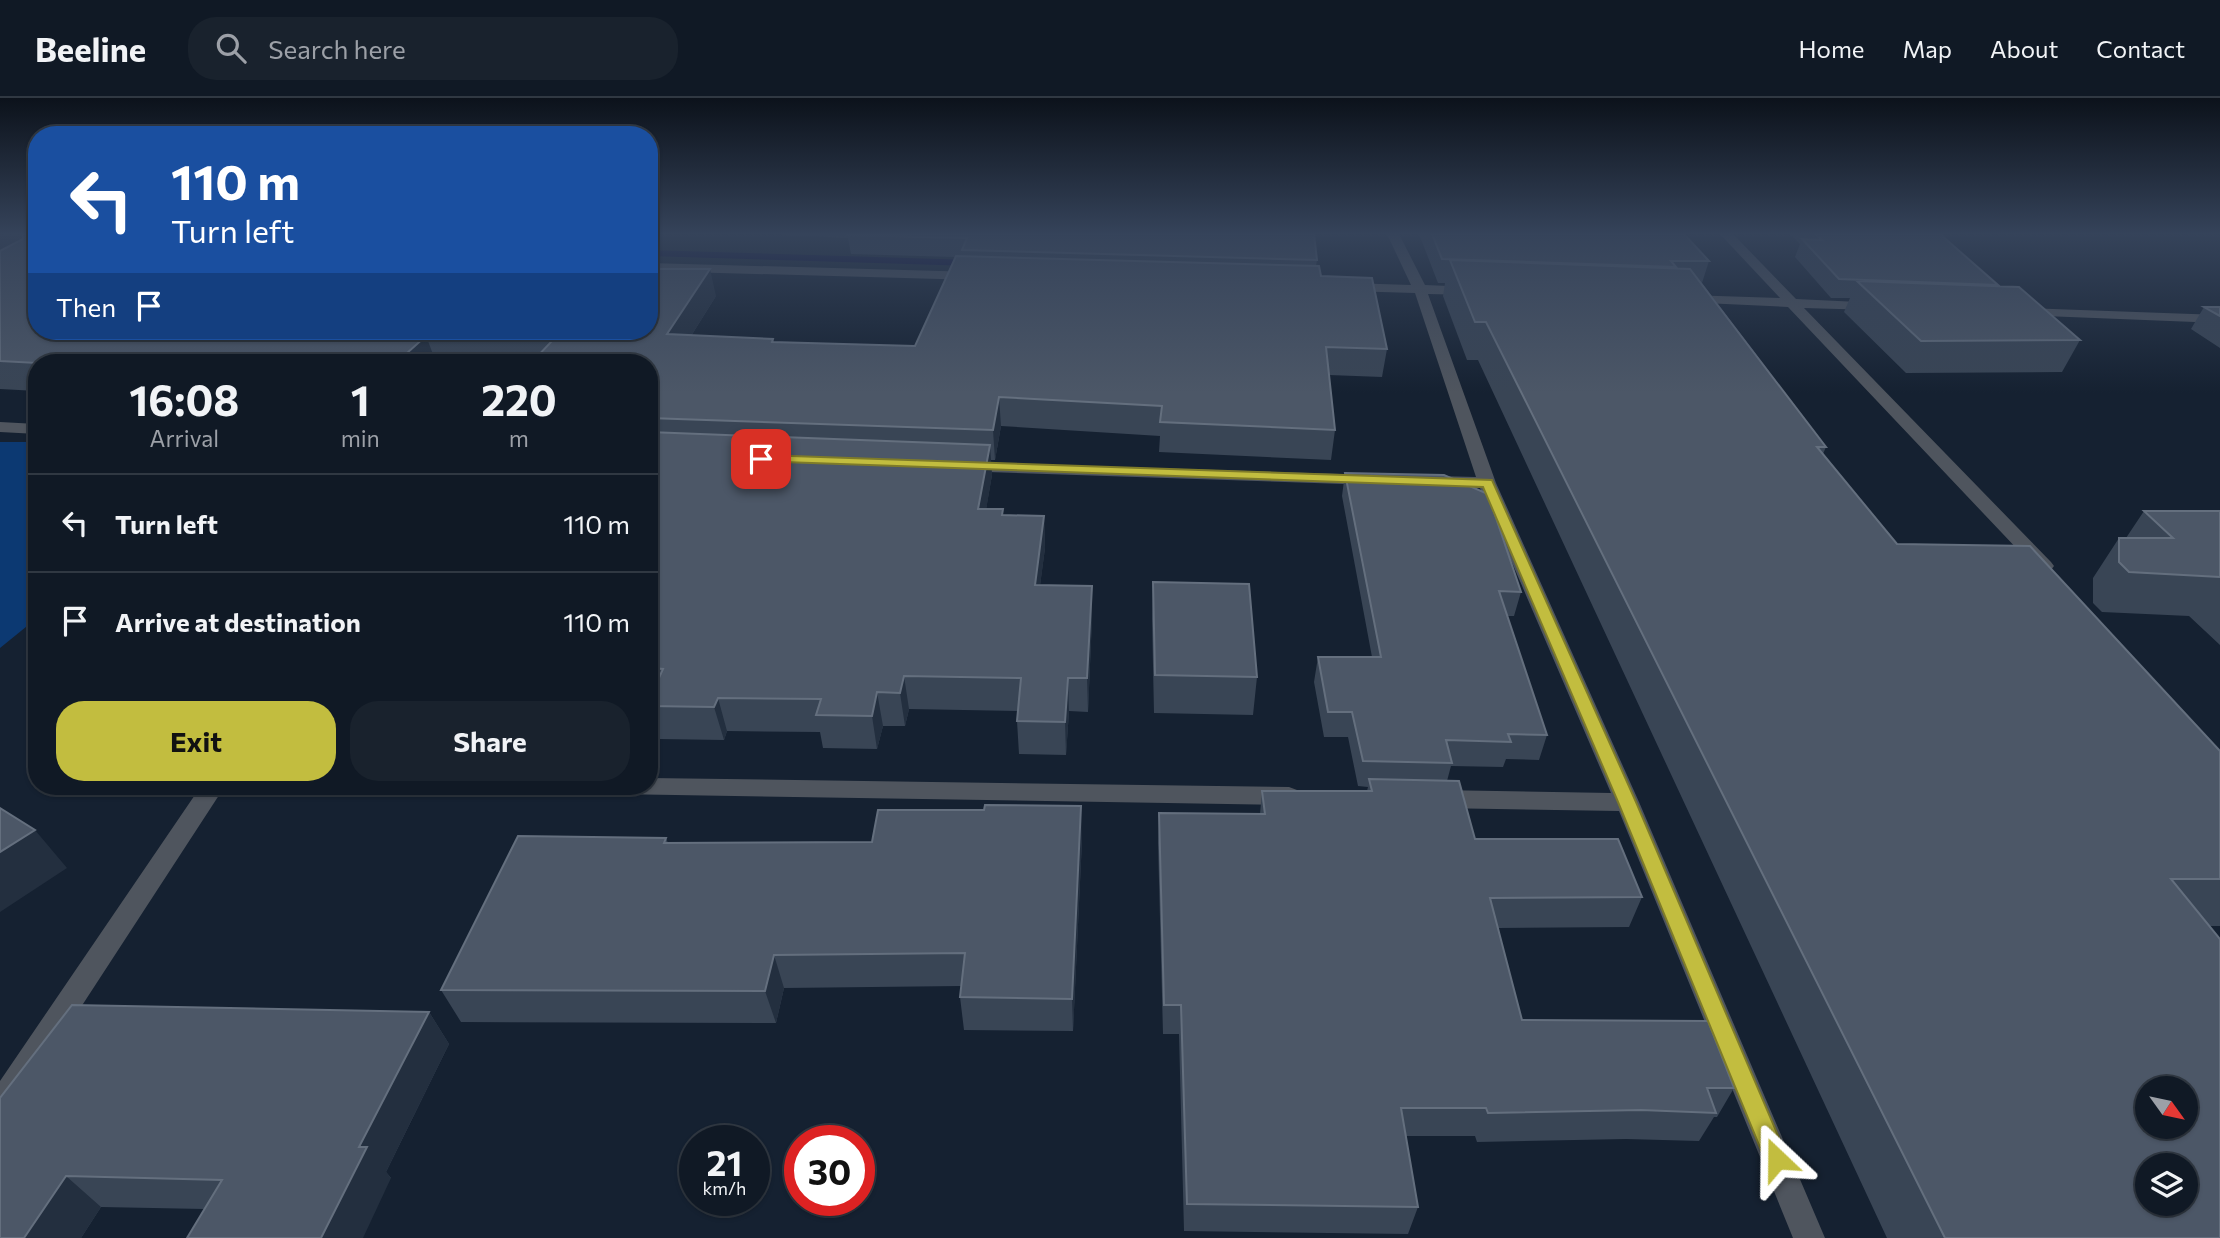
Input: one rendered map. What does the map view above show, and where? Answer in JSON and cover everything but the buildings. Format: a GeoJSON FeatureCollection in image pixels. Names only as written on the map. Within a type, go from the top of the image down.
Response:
{"type":"FeatureCollection","features":[{"type":"Feature","properties":{"kind":"street"},"geometry":{"type":"LineString","coordinates":[[1345,287],[1489,292]]}},
{"type":"Feature","properties":{"kind":"street"},"geometry":{"type":"LineString","coordinates":[[1778,287],[2059,582]]}},
{"type":"Feature","properties":{"kind":"street"},"geometry":{"type":"LineString","coordinates":[[1420,289],[1488,483],[1627,802],[1809,1238]]}},
{"type":"Feature","properties":{"kind":"street"},"geometry":{"type":"LineString","coordinates":[[1669,298],[1891,306]]}},
{"type":"Feature","properties":{"kind":"street"},"geometry":{"type":"LineString","coordinates":[[2015,311],[2220,319]]}},
{"type":"Feature","properties":{"kind":"street"},"geometry":{"type":"LineString","coordinates":[[2194,318],[2220,335]]}},
{"type":"Feature","properties":{"kind":"street"},"geometry":{"type":"LineString","coordinates":[[0,428],[28,429]]}},
{"type":"Feature","properties":{"kind":"street"},"geometry":{"type":"LineString","coordinates":[[942,466],[1393,480]]}},
{"type":"Feature","properties":{"kind":"street"},"geometry":{"type":"LineString","coordinates":[[1420,481],[1488,483]]}},
{"type":"Feature","properties":{"kind":"street"},"geometry":{"type":"LineString","coordinates":[[658,787],[1308,797]]}},
{"type":"Feature","properties":{"kind":"street"},"geometry":{"type":"LineString","coordinates":[[0,1106],[207,795]]}},
{"type":"Feature","properties":{"kind":"street"},"geometry":{"type":"LineString","coordinates":[[1419,799],[1627,802]]}},
{"type":"Feature","properties":{"kind":"shaded area"},"geometry":{"type":"Polygon","coordinates":[[[0,442],[28,442],[28,625],[0,648],[0,442]]]}},
{"type":"Feature","properties":{"kind":"route"},"geometry":{"type":"LineString","coordinates":[[761,459],[1151,474],[1488,483],[1627,802],[1777,1159]]}}]}
